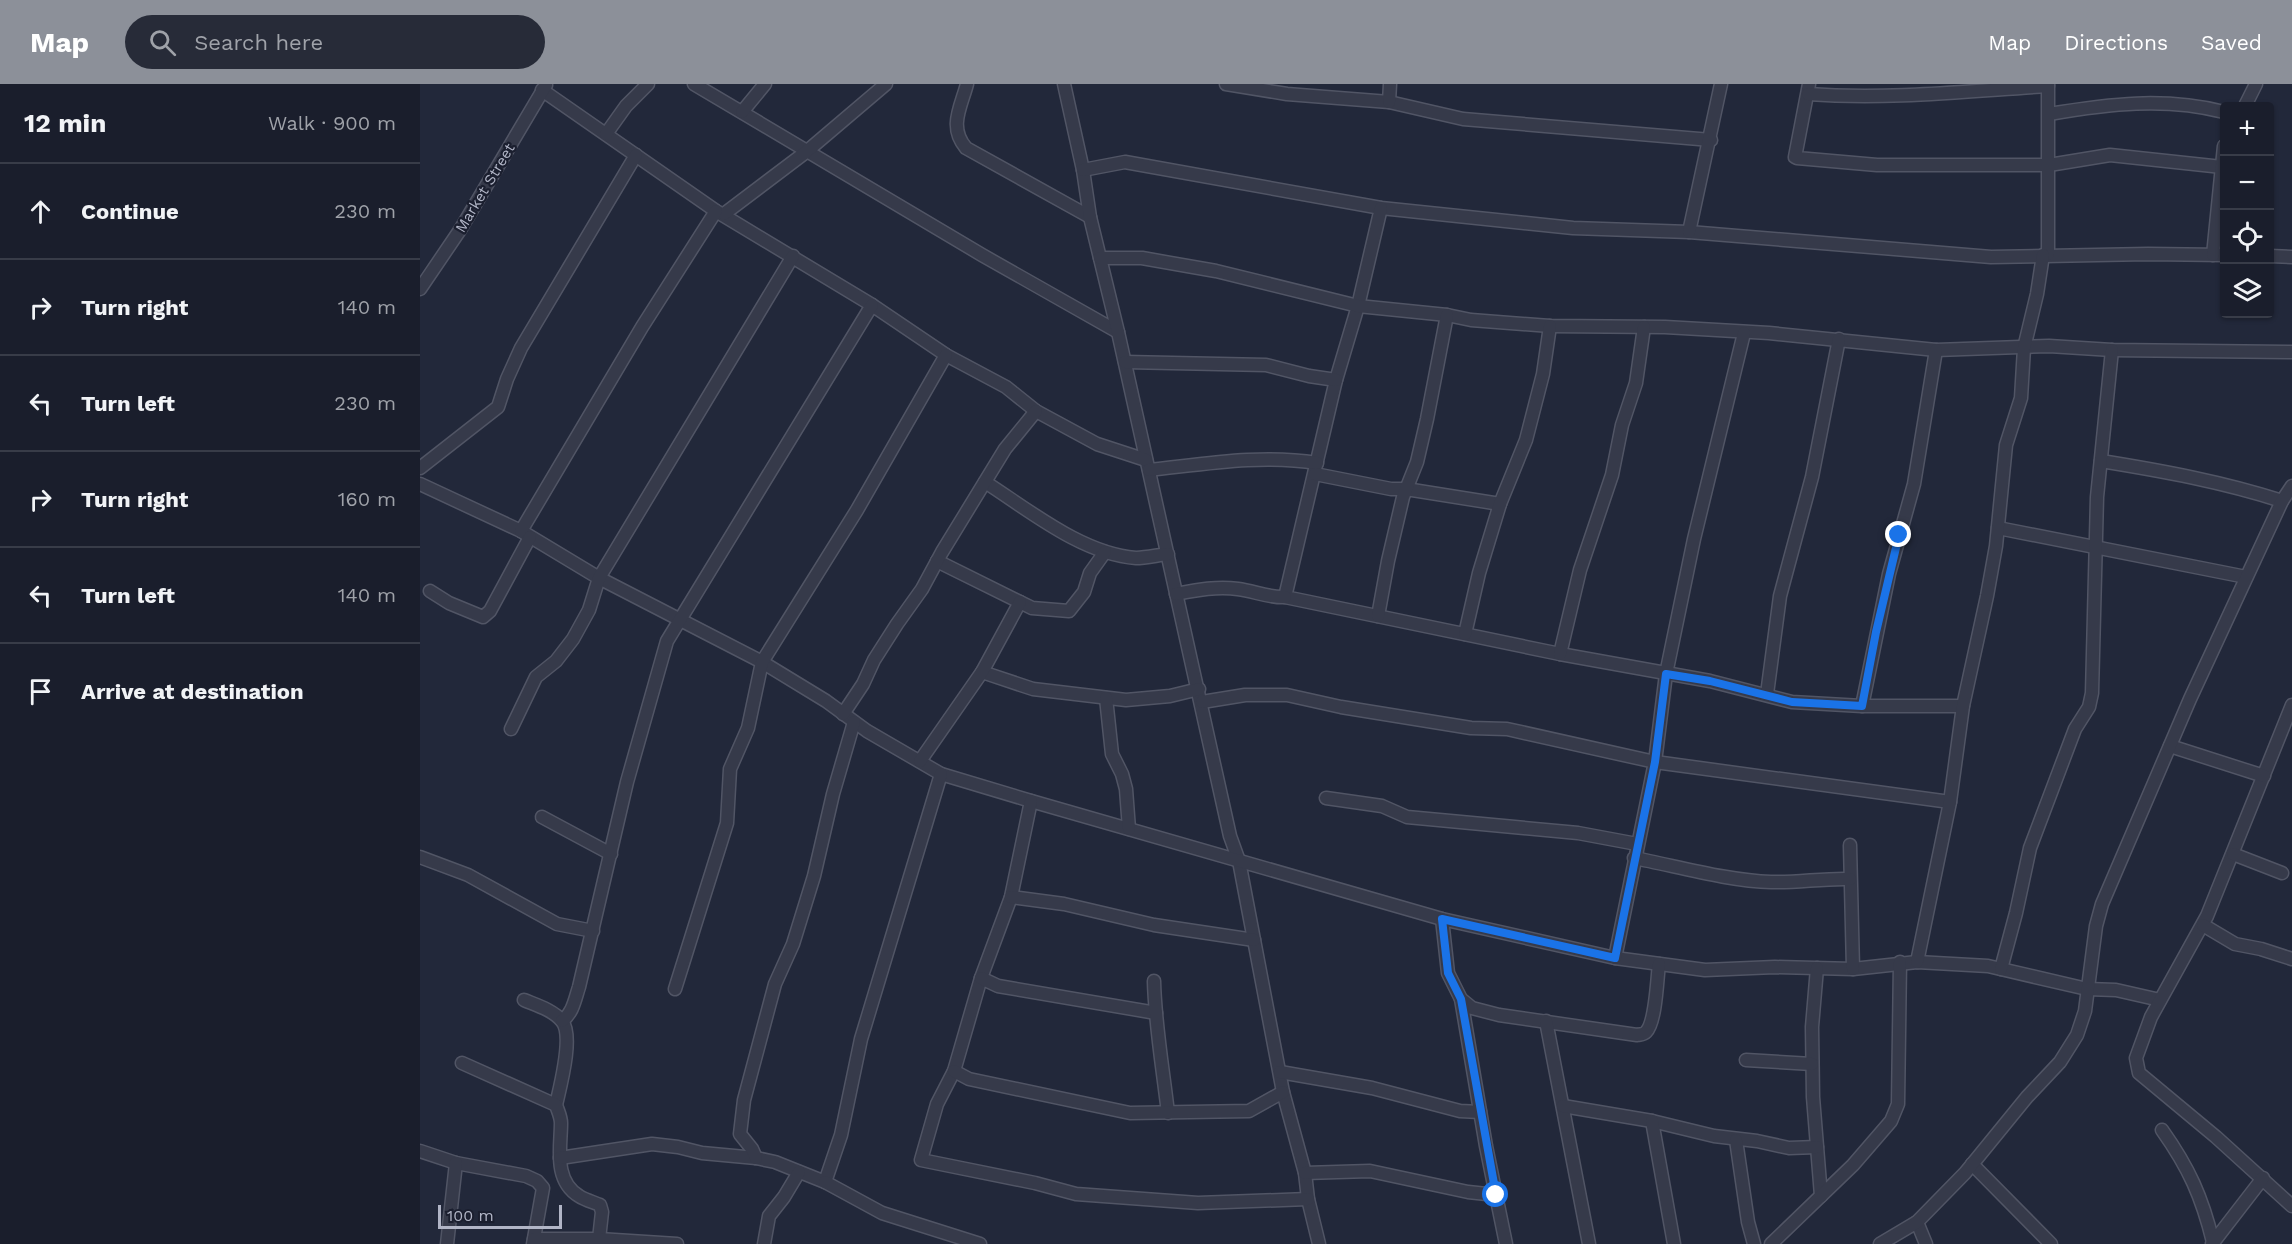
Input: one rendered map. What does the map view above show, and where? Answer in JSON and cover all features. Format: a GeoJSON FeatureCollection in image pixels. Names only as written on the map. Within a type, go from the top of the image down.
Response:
{"type":"FeatureCollection","features":[{"type":"Feature","properties":{"kind":"street"},"geometry":{"type":"LineString","coordinates":[[606,134],[626,106],[648,84]]}},
{"type":"Feature","properties":{"kind":"street"},"geometry":{"type":"LineString","coordinates":[[694,84],[982,255],[1118,332]]}},
{"type":"Feature","properties":{"kind":"street"},"geometry":{"type":"LineString","coordinates":[[742,112],[765,84]]}},
{"type":"Feature","properties":{"kind":"street"},"geometry":{"type":"LineString","coordinates":[[430,591],[448,603],[483,617],[494,603],[525,534],[642,327],[720,213],[806,152],[886,84]]}},
{"type":"Feature","properties":{"kind":"street"},"geometry":{"type":"LineString","coordinates":[[967,84],[956,122],[956,132],[966,148],[1090,217]]}},
{"type":"Feature","properties":{"kind":"street"},"geometry":{"type":"LineString","coordinates":[[1064,84],[1083,170],[1090,217],[1202,702],[1230,836],[1239,861],[1283,1092],[1305,1173],[1308,1199],[1319,1244]]}},
{"type":"Feature","properties":{"kind":"street"},"geometry":{"type":"LineString","coordinates":[[1226,84],[1289,89],[1389,102],[1463,118],[1711,140]]}},
{"type":"Feature","properties":{"kind":"street"},"geometry":{"type":"LineString","coordinates":[[1389,102],[1390,84]]}},
{"type":"Feature","properties":{"kind":"street"},"geometry":{"type":"LineString","coordinates":[[1689,232],[1711,140],[1721,84]]}},
{"type":"Feature","properties":{"kind":"street"},"geometry":{"type":"LineString","coordinates":[[2247,102],[2256,84]]}},
{"type":"Feature","properties":{"kind":"street"},"geometry":{"type":"LineString","coordinates":[[1917,962],[1950,802],[1963,706],[1988,596],[1998,528],[2006,445],[2021,398],[2024,348],[2045,255],[2049,165],[2048,85],[1925,95],[1854,97],[1808,89],[1797,146],[1797,158],[1877,165],[2049,165],[2110,155],[2220,167]]}},
{"type":"Feature","properties":{"kind":"street"},"geometry":{"type":"LineString","coordinates":[[544,87],[606,134],[720,213],[872,305],[946,355],[1006,387],[1036,411],[1097,444],[1148,465],[1254,458],[1291,458],[1316,468],[1391,489],[1406,489],[1500,504]]}},
{"type":"Feature","properties":{"kind":"street","name":"Market Street"},"geometry":{"type":"LineString","coordinates":[[420,289],[460,230],[544,87]]}},
{"type":"Feature","properties":{"kind":"street"},"geometry":{"type":"LineString","coordinates":[[2049,114],[2113,104],[2197,105],[2220,111]]}},
{"type":"Feature","properties":{"kind":"street"},"geometry":{"type":"LineString","coordinates":[[420,468],[498,407],[521,348],[636,155]]}},
{"type":"Feature","properties":{"kind":"street"},"geometry":{"type":"LineString","coordinates":[[1083,170],[1125,162],[1381,208],[1573,228],[1689,232],[1991,257],[2219,255],[2221,210]]}},
{"type":"Feature","properties":{"kind":"street"},"geometry":{"type":"LineString","coordinates":[[1285,597],[1336,380],[1358,306],[1381,208]]}},
{"type":"Feature","properties":{"kind":"street"},"geometry":{"type":"LineString","coordinates":[[511,729],[536,677],[556,661],[573,639],[589,610],[599,578],[793,256]]}},
{"type":"Feature","properties":{"kind":"street"},"geometry":{"type":"LineString","coordinates":[[2274,256],[2292,257]]}},
{"type":"Feature","properties":{"kind":"street"},"geometry":{"type":"LineString","coordinates":[[1100,258],[1142,258],[1216,271],[1358,306],[1447,315],[1471,320],[1550,326],[1665,327],[1839,339],[1936,350],[2049,346],[2112,350],[2292,352]]}},
{"type":"Feature","properties":{"kind":"street"},"geometry":{"type":"LineString","coordinates":[[562,1021],[573,1007],[627,782],[667,641],[872,305]]}},
{"type":"Feature","properties":{"kind":"street"},"geometry":{"type":"LineString","coordinates":[[1378,616],[1388,561],[1427,419],[1447,315]]}},
{"type":"Feature","properties":{"kind":"street"},"geometry":{"type":"LineString","coordinates":[[1465,634],[1479,573],[1500,504],[1526,440],[1542,374],[1550,326]]}},
{"type":"Feature","properties":{"kind":"street"},"geometry":{"type":"LineString","coordinates":[[1560,654],[1580,570],[1612,475],[1622,425],[1636,382],[1644,327]]}},
{"type":"Feature","properties":{"kind":"street"},"geometry":{"type":"LineString","coordinates":[[1615,958],[1655,762],[1666,674],[1694,539],[1744,333]]}},
{"type":"Feature","properties":{"kind":"street"},"geometry":{"type":"LineString","coordinates":[[1767,694],[1780,596],[1812,477],[1839,339]]}},
{"type":"Feature","properties":{"kind":"street"},"geometry":{"type":"LineString","coordinates":[[1862,706],[1876,632],[1899,535],[1914,484],[1936,350]]}},
{"type":"Feature","properties":{"kind":"street"},"geometry":{"type":"LineString","coordinates":[[2001,969],[2030,848],[2075,729],[2089,707],[2092,693],[2097,497],[2112,350]]}},
{"type":"Feature","properties":{"kind":"street"},"geometry":{"type":"LineString","coordinates":[[675,989],[728,823],[730,769],[748,728],[762,662],[857,510],[946,355]]}},
{"type":"Feature","properties":{"kind":"street"},"geometry":{"type":"LineString","coordinates":[[1125,362],[1266,365],[1336,380]]}},
{"type":"Feature","properties":{"kind":"street"},"geometry":{"type":"LineString","coordinates":[[843,714],[863,684],[874,660],[922,589],[1005,449],[1036,411]]}},
{"type":"Feature","properties":{"kind":"street"},"geometry":{"type":"LineString","coordinates":[[2101,461],[2177,473],[2250,490],[2282,501]]}},
{"type":"Feature","properties":{"kind":"street"},"geometry":{"type":"LineString","coordinates":[[985,482],[1071,537],[1105,552],[1137,558],[1168,554]]}},
{"type":"Feature","properties":{"kind":"street"},"geometry":{"type":"LineString","coordinates":[[420,484],[525,534],[599,578],[762,662],[940,774],[1031,801],[1442,919],[1615,958],[1705,970],[1775,967],[1853,969],[1900,962],[1988,966],[2088,989],[2116,990],[2160,1000]]}},
{"type":"Feature","properties":{"kind":"street"},"geometry":{"type":"LineString","coordinates":[[1880,1244],[1917,1222],[1972,1164],[2027,1097],[2060,1062],[2077,1035],[2085,1011],[2096,926],[2103,904],[2170,746],[2246,577],[2282,501],[2292,486]]}},
{"type":"Feature","properties":{"kind":"street"},"geometry":{"type":"LineString","coordinates":[[1998,528],[2246,577]]}},
{"type":"Feature","properties":{"kind":"street"},"geometry":{"type":"LineString","coordinates":[[937,561],[1032,608],[1069,610],[1084,592],[1090,573],[1105,552]]}},
{"type":"Feature","properties":{"kind":"street"},"geometry":{"type":"LineString","coordinates":[[1176,594],[1215,587],[1239,589],[1275,598],[1285,597],[1560,654],[1710,681],[1792,702],[1862,706],[1963,706]]}},
{"type":"Feature","properties":{"kind":"street"},"geometry":{"type":"LineString","coordinates":[[920,761],[982,672],[1020,602]]}},
{"type":"Feature","properties":{"kind":"street"},"geometry":{"type":"LineString","coordinates":[[982,672],[1033,689],[1126,700],[1170,696],[1199,689]]}},
{"type":"Feature","properties":{"kind":"street"},"geometry":{"type":"LineString","coordinates":[[1202,702],[1245,695],[1287,695],[1341,707],[1459,726],[1507,729],[1655,762],[1950,802]]}},
{"type":"Feature","properties":{"kind":"street"},"geometry":{"type":"LineString","coordinates":[[1106,698],[1112,754],[1122,774],[1126,789],[1129,829]]}},
{"type":"Feature","properties":{"kind":"street"},"geometry":{"type":"LineString","coordinates":[[2292,705],[2203,926],[2151,1017],[2136,1058],[2139,1073],[2263,1178],[2292,1206]]}},
{"type":"Feature","properties":{"kind":"street"},"geometry":{"type":"LineString","coordinates":[[756,1158],[740,1134],[744,1100],[775,984],[793,944],[813,876],[854,722]]}},
{"type":"Feature","properties":{"kind":"street"},"geometry":{"type":"LineString","coordinates":[[2170,746],[2264,776]]}},
{"type":"Feature","properties":{"kind":"street"},"geometry":{"type":"LineString","coordinates":[[825,1182],[841,1135],[861,1039],[940,774]]}},
{"type":"Feature","properties":{"kind":"street"},"geometry":{"type":"LineString","coordinates":[[1326,798],[1382,806],[1407,817],[1578,833],[1637,844]]}},
{"type":"Feature","properties":{"kind":"street"},"geometry":{"type":"LineString","coordinates":[[1031,801],[1011,897],[981,978],[954,1071],[937,1104],[922,1161],[1035,1183],[1076,1194],[1198,1203],[1308,1199]]}},
{"type":"Feature","properties":{"kind":"street"},"geometry":{"type":"LineString","coordinates":[[542,817],[610,854]]}},
{"type":"Feature","properties":{"kind":"street"},"geometry":{"type":"LineString","coordinates":[[1850,845],[1853,969]]}},
{"type":"Feature","properties":{"kind":"street"},"geometry":{"type":"LineString","coordinates":[[2233,854],[2282,873]]}},
{"type":"Feature","properties":{"kind":"street"},"geometry":{"type":"LineString","coordinates":[[420,857],[468,874],[557,924],[593,931]]}},
{"type":"Feature","properties":{"kind":"street"},"geometry":{"type":"LineString","coordinates":[[1634,858],[1770,882],[1827,878],[1850,879]]}},
{"type":"Feature","properties":{"kind":"street"},"geometry":{"type":"LineString","coordinates":[[1011,897],[1064,904],[1154,925],[1254,940]]}},
{"type":"Feature","properties":{"kind":"street"},"geometry":{"type":"LineString","coordinates":[[1442,919],[1448,973],[1461,999],[1506,1244]]}},
{"type":"Feature","properties":{"kind":"street"},"geometry":{"type":"LineString","coordinates":[[2203,926],[2235,944],[2292,959]]}},
{"type":"Feature","properties":{"kind":"street"},"geometry":{"type":"LineString","coordinates":[[1771,1244],[1821,1196],[1891,1121],[1898,1104],[1900,962]]}},
{"type":"Feature","properties":{"kind":"street"},"geometry":{"type":"LineString","coordinates":[[1461,999],[1472,1008],[1499,1015],[1637,1035],[1648,1030],[1652,1020],[1659,964]]}},
{"type":"Feature","properties":{"kind":"street"},"geometry":{"type":"LineString","coordinates":[[1817,968],[1812,1027],[1812,1097],[1821,1196]]}},
{"type":"Feature","properties":{"kind":"street"},"geometry":{"type":"LineString","coordinates":[[981,978],[998,986],[1156,1013]]}},
{"type":"Feature","properties":{"kind":"street"},"geometry":{"type":"LineString","coordinates":[[1154,981],[1168,1113]]}},
{"type":"Feature","properties":{"kind":"street"},"geometry":{"type":"LineString","coordinates":[[524,1000],[542,1007],[562,1021],[567,1033],[556,1105],[561,1121],[558,1146],[562,1173],[567,1185],[578,1196],[600,1205],[602,1212],[599,1239]]}},
{"type":"Feature","properties":{"kind":"street"},"geometry":{"type":"LineString","coordinates":[[1546,1021],[1589,1244]]}},
{"type":"Feature","properties":{"kind":"street"},"geometry":{"type":"LineString","coordinates":[[1746,1060],[1812,1064]]}},
{"type":"Feature","properties":{"kind":"street"},"geometry":{"type":"LineString","coordinates":[[462,1063],[556,1105]]}},
{"type":"Feature","properties":{"kind":"street"},"geometry":{"type":"LineString","coordinates":[[954,1071],[969,1079],[1130,1113],[1249,1112],[1283,1092]]}},
{"type":"Feature","properties":{"kind":"street"},"geometry":{"type":"LineString","coordinates":[[1280,1072],[1372,1088],[1460,1111],[1480,1112]]}},
{"type":"Feature","properties":{"kind":"street"},"geometry":{"type":"LineString","coordinates":[[1563,1106],[1652,1121],[1736,1140],[1757,1141],[1789,1148],[1817,1147]]}},
{"type":"Feature","properties":{"kind":"street"},"geometry":{"type":"LineString","coordinates":[[1652,1121],[1674,1244]]}},
{"type":"Feature","properties":{"kind":"street"},"geometry":{"type":"LineString","coordinates":[[2162,1130],[2185,1162],[2204,1206],[2213,1243]]}},
{"type":"Feature","properties":{"kind":"street"},"geometry":{"type":"LineString","coordinates":[[1736,1140],[1748,1222],[1754,1244]]}},
{"type":"Feature","properties":{"kind":"street"},"geometry":{"type":"LineString","coordinates":[[560,1158],[652,1144],[702,1153],[756,1158],[775,1162],[825,1182],[882,1213],[980,1244]]}},
{"type":"Feature","properties":{"kind":"street"},"geometry":{"type":"LineString","coordinates":[[420,1151],[456,1163],[526,1176],[537,1181],[543,1188],[533,1241],[599,1239],[677,1244]]}},
{"type":"Feature","properties":{"kind":"street"},"geometry":{"type":"LineString","coordinates":[[447,1244],[456,1163]]}},
{"type":"Feature","properties":{"kind":"street"},"geometry":{"type":"LineString","coordinates":[[1972,1164],[2051,1244]]}},
{"type":"Feature","properties":{"kind":"street"},"geometry":{"type":"LineString","coordinates":[[1305,1173],[1370,1171],[1468,1192],[1496,1195]]}},
{"type":"Feature","properties":{"kind":"street"},"geometry":{"type":"LineString","coordinates":[[764,1244],[770,1216],[799,1172]]}},
{"type":"Feature","properties":{"kind":"street"},"geometry":{"type":"LineString","coordinates":[[2213,1243],[2263,1178]]}},
{"type":"Feature","properties":{"kind":"street"},"geometry":{"type":"LineString","coordinates":[[1917,1222],[1926,1244]]}},
{"type":"Feature","properties":{"kind":"route"},"geometry":{"type":"LineString","coordinates":[[1496,1195],[1461,999],[1448,973],[1442,919],[1615,958],[1655,762],[1666,674],[1710,681],[1792,702],[1862,706],[1876,632],[1899,535]]}}]}
